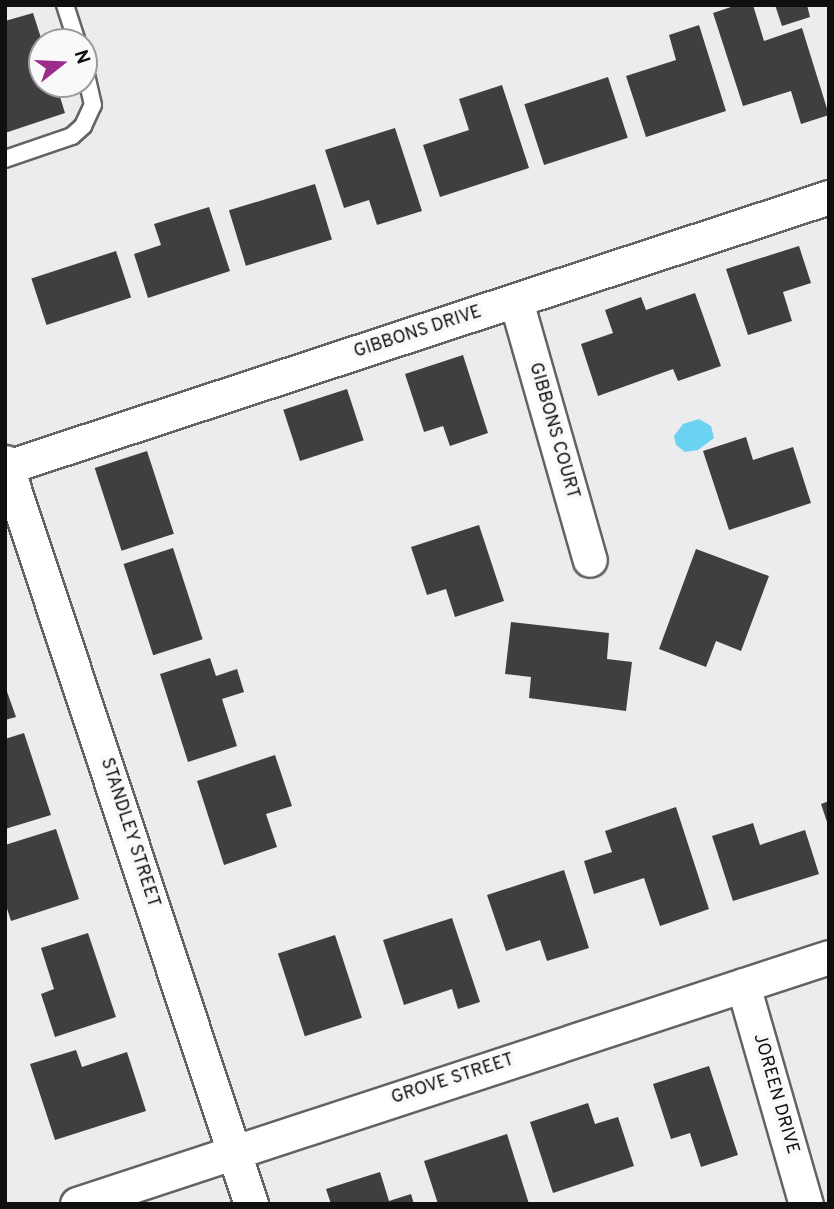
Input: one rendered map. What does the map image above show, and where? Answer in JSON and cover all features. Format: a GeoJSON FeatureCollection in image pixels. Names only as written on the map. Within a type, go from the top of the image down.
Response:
{"type":"FeatureCollection","features":[{"type":"Feature","properties":{"kind":"street","name":"GIBBONS DRIVE"},"geometry":{"type":"LineString","coordinates":[[6,465],[829,197]]}},
{"type":"Feature","properties":{"kind":"street","name":"GIBBONS COURT"},"geometry":{"type":"LineString","coordinates":[[516,301],[590,560]]}},
{"type":"Feature","properties":{"kind":"street","name":"STANDLEY STREET"},"geometry":{"type":"LineString","coordinates":[[6,465],[251,1204]]}},
{"type":"Feature","properties":{"kind":"street","name":"GROVE STREET"},"geometry":{"type":"LineString","coordinates":[[77,1204],[829,957]]}},
{"type":"Feature","properties":{"kind":"street","name":"JOREEN DRIVE"},"geometry":{"type":"LineString","coordinates":[[743,985],[806,1204]]}},
{"type":"Feature","properties":{"kind":"lane"},"geometry":{"type":"LineString","coordinates":[[65,5],[72,28]]}},
{"type":"Feature","properties":{"kind":"lane"},"geometry":{"type":"LineString","coordinates":[[5,159],[72,136],[83,126],[93,105],[91,98]]}},
{"type":"Feature","properties":{"kind":"water"},"geometry":{"type":"Polygon","coordinates":[[[699,419],[711,426],[714,438],[698,450],[685,452],[676,445],[674,436],[683,424],[699,419]]]}},
{"type":"Feature","properties":{"kind":"building"},"geometry":{"type":"Polygon","coordinates":[[[737,5],[753,5],[764,41],[802,28],[829,115],[801,124],[791,91],[743,106],[713,13],[737,5]]]}},
{"type":"Feature","properties":{"kind":"building"},"geometry":{"type":"Polygon","coordinates":[[[775,5],[807,5],[810,17],[782,26],[775,5]]]}},
{"type":"Feature","properties":{"kind":"building"},"geometry":{"type":"Polygon","coordinates":[[[33,13],[38,28],[28,28],[28,98],[60,98],[65,113],[5,133],[5,21],[33,13]]]}},
{"type":"Feature","properties":{"kind":"building"},"geometry":{"type":"Polygon","coordinates":[[[699,25],[726,111],[646,137],[626,76],[676,60],[669,35],[699,25]]]}},
{"type":"Feature","properties":{"kind":"building"},"geometry":{"type":"Polygon","coordinates":[[[608,77],[628,138],[544,165],[524,104],[608,77]]]}},
{"type":"Feature","properties":{"kind":"building"},"geometry":{"type":"Polygon","coordinates":[[[502,85],[529,168],[440,197],[423,145],[469,130],[459,99],[502,85]]]}},
{"type":"Feature","properties":{"kind":"building"},"geometry":{"type":"Polygon","coordinates":[[[395,128],[422,211],[377,225],[369,200],[344,208],[325,150],[395,128]]]}},
{"type":"Feature","properties":{"kind":"building"},"geometry":{"type":"Polygon","coordinates":[[[315,184],[332,239],[246,266],[229,210],[315,184]]]}},
{"type":"Feature","properties":{"kind":"building"},"geometry":{"type":"Polygon","coordinates":[[[209,207],[230,271],[148,298],[134,254],[161,245],[154,224],[209,207]]]}},
{"type":"Feature","properties":{"kind":"building"},"geometry":{"type":"Polygon","coordinates":[[[799,246],[811,283],[783,292],[792,321],[748,335],[726,269],[799,246]]]}},
{"type":"Feature","properties":{"kind":"building"},"geometry":{"type":"Polygon","coordinates":[[[116,251],[131,298],[46,325],[31,279],[116,251]]]}},
{"type":"Feature","properties":{"kind":"building"},"geometry":{"type":"Polygon","coordinates":[[[695,293],[721,366],[678,381],[673,369],[598,396],[581,344],[613,333],[605,310],[641,297],[646,310],[695,293]]]}},
{"type":"Feature","properties":{"kind":"building"},"geometry":{"type":"Polygon","coordinates":[[[463,355],[488,433],[450,446],[443,426],[424,432],[405,374],[463,355]]]}},
{"type":"Feature","properties":{"kind":"building"},"geometry":{"type":"Polygon","coordinates":[[[347,389],[364,440],[300,461],[283,410],[347,389]]]}},
{"type":"Feature","properties":{"kind":"building"},"geometry":{"type":"Polygon","coordinates":[[[746,437],[753,460],[793,447],[811,503],[729,530],[703,451],[746,437]]]}},
{"type":"Feature","properties":{"kind":"building"},"geometry":{"type":"Polygon","coordinates":[[[147,451],[174,534],[122,551],[95,468],[147,451]]]}},
{"type":"Feature","properties":{"kind":"building"},"geometry":{"type":"Polygon","coordinates":[[[479,525],[504,601],[455,617],[446,589],[427,595],[411,547],[479,525]]]}},
{"type":"Feature","properties":{"kind":"building"},"geometry":{"type":"Polygon","coordinates":[[[173,548],[203,639],[153,655],[124,564],[173,548]]]}},
{"type":"Feature","properties":{"kind":"building"},"geometry":{"type":"Polygon","coordinates":[[[696,549],[769,576],[741,651],[716,641],[706,667],[659,649],[696,549]]]}},
{"type":"Feature","properties":{"kind":"building"},"geometry":{"type":"Polygon","coordinates":[[[511,622],[609,633],[607,659],[632,662],[626,711],[529,698],[531,677],[505,674],[511,622]]]}},
{"type":"Feature","properties":{"kind":"building"},"geometry":{"type":"Polygon","coordinates":[[[210,658],[216,676],[237,669],[244,692],[222,699],[237,746],[188,762],[160,674],[210,658]]]}},
{"type":"Feature","properties":{"kind":"building"},"geometry":{"type":"Polygon","coordinates":[[[5,686],[16,717],[5,720],[5,686]]]}},
{"type":"Feature","properties":{"kind":"building"},"geometry":{"type":"Polygon","coordinates":[[[24,733],[51,815],[5,829],[5,739],[24,733]]]}},
{"type":"Feature","properties":{"kind":"building"},"geometry":{"type":"Polygon","coordinates":[[[275,755],[292,806],[266,814],[277,847],[224,865],[197,781],[275,755]]]}},
{"type":"Feature","properties":{"kind":"building"},"geometry":{"type":"Polygon","coordinates":[[[829,801],[829,825],[828,825],[821,804],[829,801]]]}},
{"type":"Feature","properties":{"kind":"building"},"geometry":{"type":"Polygon","coordinates":[[[676,807],[709,909],[660,926],[644,878],[594,894],[584,861],[612,852],[605,831],[676,807]]]}},
{"type":"Feature","properties":{"kind":"building"},"geometry":{"type":"Polygon","coordinates":[[[753,823],[760,845],[805,830],[819,874],[733,901],[712,836],[753,823]]]}},
{"type":"Feature","properties":{"kind":"building"},"geometry":{"type":"Polygon","coordinates":[[[56,829],[79,899],[11,921],[5,902],[5,845],[56,829]]]}},
{"type":"Feature","properties":{"kind":"building"},"geometry":{"type":"Polygon","coordinates":[[[564,870],[589,948],[547,961],[540,940],[506,951],[487,895],[564,870]]]}},
{"type":"Feature","properties":{"kind":"building"},"geometry":{"type":"Polygon","coordinates":[[[452,918],[480,1002],[458,1009],[452,989],[404,1005],[383,940],[452,918]]]}},
{"type":"Feature","properties":{"kind":"building"},"geometry":{"type":"Polygon","coordinates":[[[88,933],[116,1017],[55,1037],[41,994],[54,989],[41,948],[88,933]]]}},
{"type":"Feature","properties":{"kind":"building"},"geometry":{"type":"Polygon","coordinates":[[[335,935],[362,1018],[305,1036],[278,954],[335,935]]]}},
{"type":"Feature","properties":{"kind":"building"},"geometry":{"type":"Polygon","coordinates":[[[76,1050],[82,1067],[127,1052],[146,1111],[55,1140],[30,1064],[76,1050]]]}},
{"type":"Feature","properties":{"kind":"building"},"geometry":{"type":"Polygon","coordinates":[[[709,1066],[738,1155],[701,1167],[690,1133],[671,1139],[653,1084],[709,1066]]]}},
{"type":"Feature","properties":{"kind":"building"},"geometry":{"type":"Polygon","coordinates":[[[588,1103],[595,1124],[618,1117],[634,1166],[553,1193],[530,1122],[588,1103]]]}},
{"type":"Feature","properties":{"kind":"building"},"geometry":{"type":"Polygon","coordinates":[[[507,1134],[529,1204],[438,1204],[424,1161],[507,1134]]]}},
{"type":"Feature","properties":{"kind":"building"},"geometry":{"type":"Polygon","coordinates":[[[380,1172],[389,1201],[411,1194],[414,1204],[331,1204],[326,1189],[380,1172]]]}}]}
